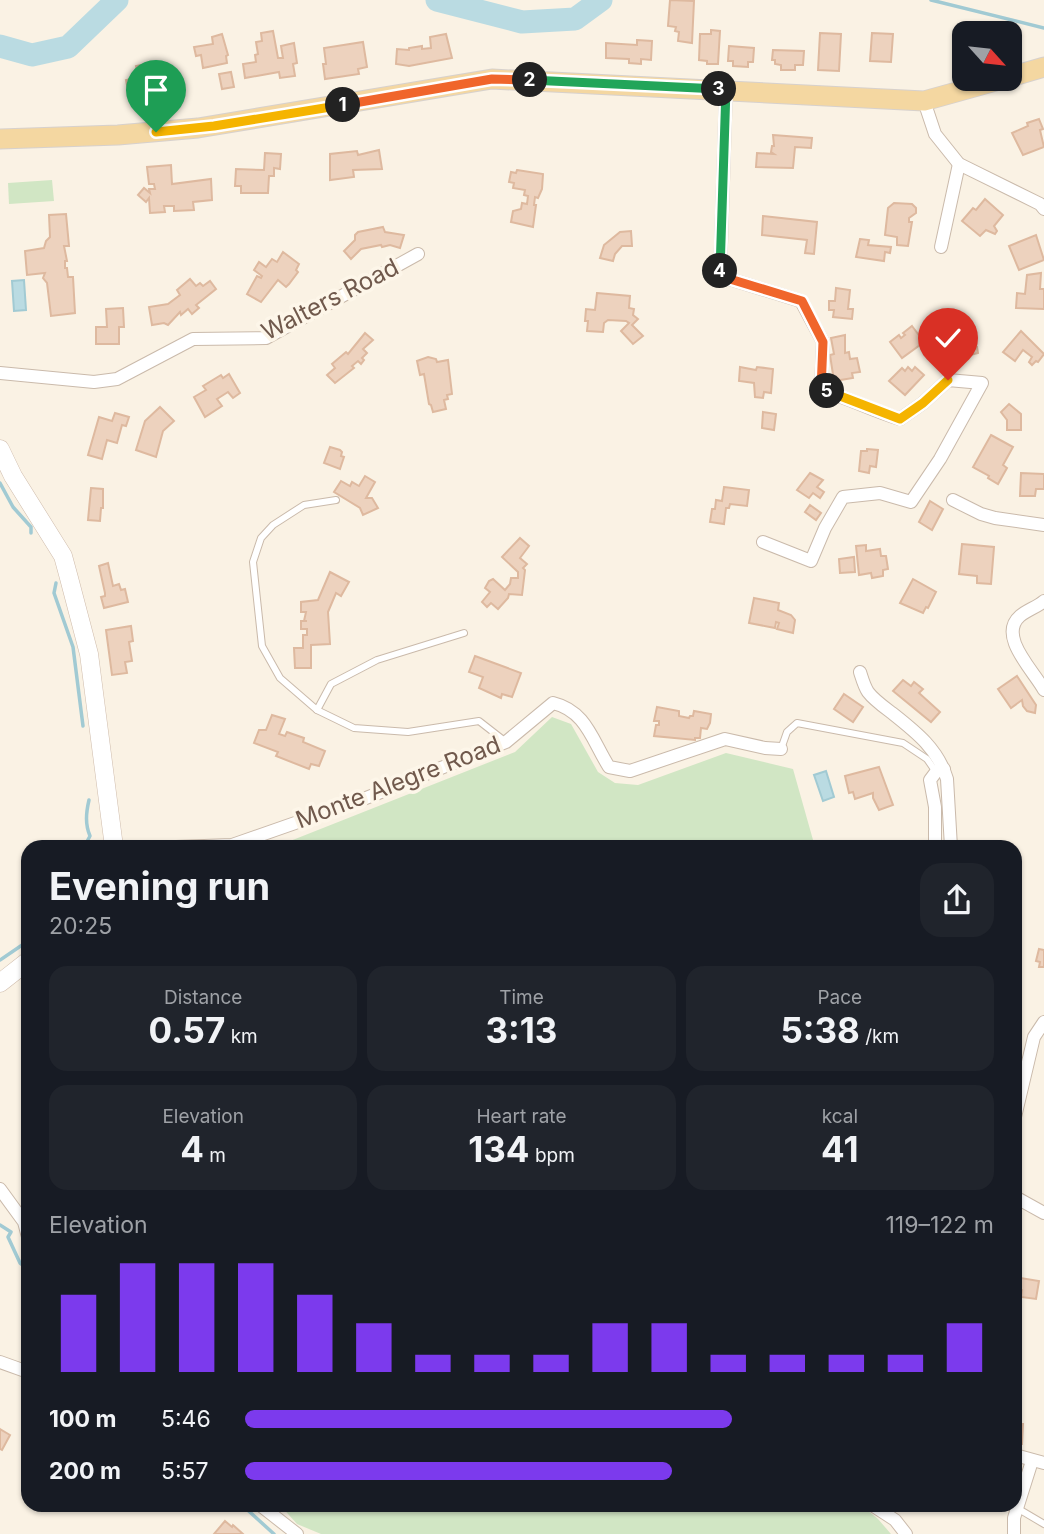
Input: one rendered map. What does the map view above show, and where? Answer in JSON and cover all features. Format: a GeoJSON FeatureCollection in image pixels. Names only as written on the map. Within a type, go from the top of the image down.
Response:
{"type":"FeatureCollection","features":[{"type":"Feature","properties":{"kind":"main road"},"geometry":{"type":"LineString","coordinates":[[1022,73],[1044,67]]}},
{"type":"Feature","properties":{"kind":"main road"},"geometry":{"type":"LineString","coordinates":[[0,139],[130,134],[198,128],[492,79],[924,101],[960,91]]}},
{"type":"Feature","properties":{"kind":"street"},"geometry":{"type":"LineString","coordinates":[[726,89],[720,276],[802,301],[823,342],[821,390],[844,396],[900,419],[948,380],[982,383],[940,459],[911,502],[880,493],[843,498],[825,528],[811,561],[763,542]]}},
{"type":"Feature","properties":{"kind":"street"},"geometry":{"type":"LineString","coordinates":[[924,101],[935,134],[959,164],[1040,204],[1044,209]]}},
{"type":"Feature","properties":{"kind":"street"},"geometry":{"type":"LineString","coordinates":[[941,247],[959,164]]}},
{"type":"Feature","properties":{"kind":"street","name":"Walters Road"},"geometry":{"type":"LineString","coordinates":[[0,373],[94,382],[117,379],[193,339],[266,338],[418,254]]}},
{"type":"Feature","properties":{"kind":"street"},"geometry":{"type":"LineString","coordinates":[[0,449],[13,476],[63,556],[89,654],[113,840]]}},
{"type":"Feature","properties":{"kind":"street"},"geometry":{"type":"LineString","coordinates":[[953,500],[995,518],[1044,525]]}},
{"type":"Feature","properties":{"kind":"street"},"geometry":{"type":"LineString","coordinates":[[1044,601],[1019,617],[1013,626],[1012,636],[1020,654],[1044,690]]}},
{"type":"Feature","properties":{"kind":"street"},"geometry":{"type":"LineString","coordinates":[[860,672],[872,697],[919,734],[933,750],[940,771],[947,779],[951,840]]}},
{"type":"Feature","properties":{"kind":"street","name":"Monte Alegre Road"},"geometry":{"type":"LineString","coordinates":[[246,840],[361,800],[506,741],[553,703],[567,706],[581,717],[609,767],[630,771],[725,739],[781,749]]}},
{"type":"Feature","properties":{"kind":"street"},"geometry":{"type":"LineString","coordinates":[[935,840],[935,807],[930,780],[940,771]]}},
{"type":"Feature","properties":{"kind":"street"},"geometry":{"type":"LineString","coordinates":[[0,983],[21,966]]}},
{"type":"Feature","properties":{"kind":"street"},"geometry":{"type":"LineString","coordinates":[[1022,1088],[1034,1037],[1044,1023]]}},
{"type":"Feature","properties":{"kind":"street"},"geometry":{"type":"LineString","coordinates":[[0,1189],[21,1218]]}},
{"type":"Feature","properties":{"kind":"street"},"geometry":{"type":"LineString","coordinates":[[1022,1201],[1044,1213]]}},
{"type":"Feature","properties":{"kind":"street"},"geometry":{"type":"LineString","coordinates":[[0,1362],[21,1370]]}},
{"type":"Feature","properties":{"kind":"street"},"geometry":{"type":"LineString","coordinates":[[1022,1497],[1038,1462]]}},
{"type":"Feature","properties":{"kind":"street"},"geometry":{"type":"LineString","coordinates":[[269,1512],[298,1534]]}},
{"type":"Feature","properties":{"kind":"street"},"geometry":{"type":"LineString","coordinates":[[882,1512],[900,1524],[906,1534]]}},
{"type":"Feature","properties":{"kind":"street"},"geometry":{"type":"LineString","coordinates":[[1014,1534],[1017,1512]]}},
{"type":"Feature","properties":{"kind":"lane"},"geometry":{"type":"LineString","coordinates":[[335,500],[304,505],[273,525],[261,538],[253,562],[262,646],[280,678],[317,710],[354,728],[408,732],[479,721],[506,741]]}},
{"type":"Feature","properties":{"kind":"lane"},"geometry":{"type":"LineString","coordinates":[[317,710],[331,684],[377,660],[464,633]]}},
{"type":"Feature","properties":{"kind":"lane"},"geometry":{"type":"LineString","coordinates":[[781,749],[787,732],[797,723],[902,743],[940,771]]}},
{"type":"Feature","properties":{"kind":"lane"},"geometry":{"type":"LineString","coordinates":[[1022,1511],[1044,1524]]}},
{"type":"Feature","properties":{"kind":"green space"},"geometry":{"type":"Polygon","coordinates":[[[52,180],[54,201],[9,204],[8,183],[52,180]]]}},
{"type":"Feature","properties":{"kind":"green space"},"geometry":{"type":"Polygon","coordinates":[[[552,717],[571,724],[598,772],[615,783],[638,785],[726,753],[793,769],[813,840],[293,840],[515,752],[552,717]]]}},
{"type":"Feature","properties":{"kind":"green space"},"geometry":{"type":"Polygon","coordinates":[[[286,1512],[870,1512],[891,1534],[321,1534],[297,1524],[286,1512]]]}},
{"type":"Feature","properties":{"kind":"water"},"geometry":{"type":"Polygon","coordinates":[[[24,280],[26,310],[14,311],[12,281],[24,280]]]}},
{"type":"Feature","properties":{"kind":"water"},"geometry":{"type":"Polygon","coordinates":[[[826,771],[834,797],[823,801],[814,775],[826,771]]]}},
{"type":"Feature","properties":{"kind":"building"},"geometry":{"type":"Polygon","coordinates":[[[670,0],[694,1],[692,43],[678,41],[679,32],[675,31],[676,27],[668,26],[670,0]]]}},
{"type":"Feature","properties":{"kind":"building"},"geometry":{"type":"Polygon","coordinates":[[[711,30],[720,31],[718,64],[707,64],[707,61],[699,60],[700,34],[711,34],[711,30]]]}},
{"type":"Feature","properties":{"kind":"building"},"geometry":{"type":"Polygon","coordinates":[[[273,31],[278,58],[283,58],[281,46],[294,43],[297,63],[293,64],[295,76],[280,78],[279,72],[245,78],[243,64],[256,62],[256,42],[262,41],[261,33],[273,31]]]}},
{"type":"Feature","properties":{"kind":"building"},"geometry":{"type":"Polygon","coordinates":[[[820,33],[841,34],[839,71],[818,70],[820,33]]]}},
{"type":"Feature","properties":{"kind":"building"},"geometry":{"type":"Polygon","coordinates":[[[872,33],[893,34],[891,62],[870,61],[872,33]]]}},
{"type":"Feature","properties":{"kind":"building"},"geometry":{"type":"Polygon","coordinates":[[[222,34],[228,55],[227,63],[203,68],[201,55],[196,56],[194,47],[213,44],[212,37],[222,34]]]}},
{"type":"Feature","properties":{"kind":"building"},"geometry":{"type":"Polygon","coordinates":[[[446,34],[452,58],[409,66],[396,64],[397,49],[409,50],[422,46],[422,49],[431,48],[430,37],[446,34]]]}},
{"type":"Feature","properties":{"kind":"building"},"geometry":{"type":"Polygon","coordinates":[[[637,40],[652,41],[651,60],[641,59],[641,64],[629,63],[629,59],[606,58],[606,43],[637,45],[637,40]]]}},
{"type":"Feature","properties":{"kind":"building"},"geometry":{"type":"Polygon","coordinates":[[[363,42],[367,67],[358,69],[359,74],[325,79],[324,48],[363,42]]]}},
{"type":"Feature","properties":{"kind":"building"},"geometry":{"type":"Polygon","coordinates":[[[729,46],[754,48],[753,62],[748,62],[748,67],[733,66],[733,61],[728,61],[729,46]]]}},
{"type":"Feature","properties":{"kind":"building"},"geometry":{"type":"Polygon","coordinates":[[[773,50],[804,51],[803,65],[795,65],[795,70],[781,70],[781,65],[772,60],[773,50]]]}},
{"type":"Feature","properties":{"kind":"building"},"geometry":{"type":"Polygon","coordinates":[[[152,63],[153,67],[167,64],[171,85],[144,89],[145,94],[129,96],[126,80],[138,78],[136,66],[152,63]]]}},
{"type":"Feature","properties":{"kind":"building"},"geometry":{"type":"Polygon","coordinates":[[[231,72],[234,87],[222,89],[219,74],[231,72]]]}},
{"type":"Feature","properties":{"kind":"building"},"geometry":{"type":"Polygon","coordinates":[[[1039,119],[1043,129],[1040,130],[1044,147],[1023,155],[1012,133],[1039,119]]]}},
{"type":"Feature","properties":{"kind":"building"},"geometry":{"type":"Polygon","coordinates":[[[773,135],[812,138],[811,148],[795,147],[793,168],[756,167],[757,153],[774,154],[771,152],[774,146],[773,135]]]}},
{"type":"Feature","properties":{"kind":"building"},"geometry":{"type":"Polygon","coordinates":[[[379,150],[382,169],[353,170],[354,177],[330,180],[330,154],[357,151],[358,155],[379,150]]]}},
{"type":"Feature","properties":{"kind":"building"},"geometry":{"type":"Polygon","coordinates":[[[265,153],[281,154],[280,169],[274,168],[274,176],[269,176],[268,193],[241,193],[241,186],[235,186],[236,169],[264,170],[265,153]]]}},
{"type":"Feature","properties":{"kind":"building"},"geometry":{"type":"Polygon","coordinates":[[[171,165],[172,184],[211,179],[212,200],[193,202],[194,210],[174,211],[174,206],[164,206],[165,212],[150,213],[149,198],[146,202],[138,195],[144,188],[150,193],[149,189],[155,189],[154,184],[149,184],[147,167],[171,165]]]}},
{"type":"Feature","properties":{"kind":"building"},"geometry":{"type":"Polygon","coordinates":[[[517,170],[543,174],[542,189],[538,198],[535,197],[533,227],[511,222],[513,211],[521,209],[522,203],[527,204],[528,196],[524,195],[525,190],[513,188],[514,183],[509,182],[511,172],[516,173],[517,170]]]}},
{"type":"Feature","properties":{"kind":"building"},"geometry":{"type":"Polygon","coordinates":[[[985,199],[1003,215],[994,226],[997,231],[995,234],[986,230],[980,236],[962,221],[985,199]]]}},
{"type":"Feature","properties":{"kind":"building"},"geometry":{"type":"Polygon","coordinates":[[[894,203],[912,204],[916,208],[916,213],[909,218],[909,222],[912,222],[908,246],[897,245],[897,237],[885,235],[888,208],[894,203]]]}},
{"type":"Feature","properties":{"kind":"building"},"geometry":{"type":"Polygon","coordinates":[[[66,214],[69,246],[64,246],[67,261],[65,268],[68,277],[73,277],[75,313],[51,316],[47,283],[43,278],[45,273],[27,275],[25,251],[44,248],[50,237],[49,215],[66,214]]]}},
{"type":"Feature","properties":{"kind":"building"},"geometry":{"type":"Polygon","coordinates":[[[763,216],[817,222],[814,254],[805,253],[807,240],[762,235],[763,216]]]}},
{"type":"Feature","properties":{"kind":"building"},"geometry":{"type":"Polygon","coordinates":[[[383,227],[385,232],[404,235],[400,248],[381,245],[361,249],[351,259],[344,251],[355,240],[358,232],[383,227]]]}},
{"type":"Feature","properties":{"kind":"building"},"geometry":{"type":"Polygon","coordinates":[[[631,231],[632,246],[622,246],[613,261],[600,258],[604,245],[620,232],[631,231]]]}},
{"type":"Feature","properties":{"kind":"building"},"geometry":{"type":"Polygon","coordinates":[[[1036,235],[1044,260],[1019,270],[1009,246],[1036,235]]]}},
{"type":"Feature","properties":{"kind":"building"},"geometry":{"type":"Polygon","coordinates":[[[860,239],[869,240],[868,245],[891,247],[890,253],[885,252],[884,261],[856,257],[860,239]]]}},
{"type":"Feature","properties":{"kind":"building"},"geometry":{"type":"Polygon","coordinates":[[[283,252],[299,264],[296,270],[298,272],[289,284],[286,287],[278,280],[261,302],[247,294],[257,276],[262,276],[254,270],[259,262],[266,267],[272,259],[277,262],[283,252]]]}},
{"type":"Feature","properties":{"kind":"building"},"geometry":{"type":"Polygon","coordinates":[[[1041,273],[1040,289],[1044,289],[1044,309],[1016,308],[1017,293],[1025,294],[1027,275],[1041,273]]]}},
{"type":"Feature","properties":{"kind":"building"},"geometry":{"type":"Polygon","coordinates":[[[190,279],[196,286],[200,283],[203,286],[210,281],[216,289],[196,305],[199,308],[192,314],[188,309],[181,315],[180,312],[168,325],[152,325],[149,307],[168,304],[180,295],[177,290],[190,279]]]}},
{"type":"Feature","properties":{"kind":"building"},"geometry":{"type":"Polygon","coordinates":[[[836,288],[850,290],[848,309],[853,309],[852,319],[833,317],[834,310],[829,310],[829,301],[835,301],[836,288]]]}},
{"type":"Feature","properties":{"kind":"building"},"geometry":{"type":"Polygon","coordinates":[[[597,293],[630,296],[629,308],[634,309],[633,315],[638,319],[632,325],[643,336],[633,344],[621,331],[629,323],[626,321],[608,320],[604,323],[603,332],[587,331],[586,309],[595,310],[597,293]]]}},
{"type":"Feature","properties":{"kind":"building"},"geometry":{"type":"Polygon","coordinates":[[[123,308],[124,327],[119,327],[119,344],[96,344],[96,327],[107,327],[106,309],[123,308]]]}},
{"type":"Feature","properties":{"kind":"building"},"geometry":{"type":"Polygon","coordinates":[[[912,326],[924,342],[902,358],[890,342],[899,335],[901,338],[912,326]]]}},
{"type":"Feature","properties":{"kind":"building"},"geometry":{"type":"Polygon","coordinates":[[[1021,331],[1044,354],[1032,365],[1029,362],[1032,357],[1023,350],[1015,361],[1003,352],[1021,331]]]}},
{"type":"Feature","properties":{"kind":"building"},"geometry":{"type":"Polygon","coordinates":[[[365,333],[373,340],[363,349],[367,353],[362,358],[364,360],[361,364],[358,361],[352,366],[354,368],[335,383],[327,375],[335,368],[332,364],[346,352],[348,354],[365,333]]]}},
{"type":"Feature","properties":{"kind":"building"},"geometry":{"type":"Polygon","coordinates":[[[845,335],[845,353],[849,352],[850,359],[857,358],[860,372],[852,373],[853,378],[834,381],[830,355],[834,354],[831,338],[845,335]]]}},
{"type":"Feature","properties":{"kind":"building"},"geometry":{"type":"Polygon","coordinates":[[[969,345],[969,349],[977,347],[978,353],[962,357],[963,361],[953,363],[952,359],[944,360],[943,356],[938,357],[937,349],[942,348],[942,351],[969,345]]]}},
{"type":"Feature","properties":{"kind":"building"},"geometry":{"type":"Polygon","coordinates":[[[428,357],[436,359],[437,362],[448,360],[452,394],[447,395],[448,399],[444,400],[446,409],[433,412],[424,374],[420,375],[417,361],[428,357]]]}},
{"type":"Feature","properties":{"kind":"building"},"geometry":{"type":"Polygon","coordinates":[[[740,367],[773,369],[771,393],[764,392],[763,398],[755,397],[754,383],[739,381],[740,367]]]}},
{"type":"Feature","properties":{"kind":"building"},"geometry":{"type":"Polygon","coordinates":[[[908,367],[912,371],[915,367],[924,375],[905,395],[889,381],[902,368],[905,371],[908,367]]]}},
{"type":"Feature","properties":{"kind":"building"},"geometry":{"type":"Polygon","coordinates":[[[229,374],[240,393],[233,398],[228,392],[217,399],[222,406],[205,417],[194,397],[206,390],[203,386],[221,375],[223,378],[229,374]]]}},
{"type":"Feature","properties":{"kind":"building"},"geometry":{"type":"Polygon","coordinates":[[[1009,404],[1021,414],[1021,430],[1007,430],[1007,420],[1001,412],[1009,404]]]}},
{"type":"Feature","properties":{"kind":"building"},"geometry":{"type":"Polygon","coordinates":[[[160,407],[174,421],[163,431],[156,457],[136,450],[145,421],[160,407]]]}},
{"type":"Feature","properties":{"kind":"building"},"geometry":{"type":"Polygon","coordinates":[[[763,412],[776,414],[774,430],[762,428],[763,412]]]}},
{"type":"Feature","properties":{"kind":"building"},"geometry":{"type":"Polygon","coordinates":[[[115,413],[129,417],[126,426],[122,425],[117,443],[107,440],[102,459],[88,455],[99,417],[112,421],[115,413]]]}},
{"type":"Feature","properties":{"kind":"building"},"geometry":{"type":"Polygon","coordinates":[[[991,435],[1013,447],[1003,465],[1007,468],[998,484],[973,467],[991,435]]]}},
{"type":"Feature","properties":{"kind":"building"},"geometry":{"type":"Polygon","coordinates":[[[330,447],[342,452],[341,456],[344,457],[340,469],[324,463],[330,447]]]}},
{"type":"Feature","properties":{"kind":"building"},"geometry":{"type":"Polygon","coordinates":[[[878,450],[876,467],[870,466],[869,473],[859,471],[861,451],[878,450]]]}},
{"type":"Feature","properties":{"kind":"building"},"geometry":{"type":"Polygon","coordinates":[[[810,473],[823,480],[817,487],[824,492],[820,498],[813,493],[809,498],[797,490],[810,473]]]}},
{"type":"Feature","properties":{"kind":"building"},"geometry":{"type":"Polygon","coordinates":[[[1021,473],[1044,474],[1044,489],[1036,489],[1035,496],[1020,496],[1021,473]]]}},
{"type":"Feature","properties":{"kind":"building"},"geometry":{"type":"Polygon","coordinates":[[[365,476],[375,482],[366,498],[372,498],[378,508],[363,515],[360,508],[334,492],[341,481],[350,486],[352,482],[359,486],[365,476]]]}},
{"type":"Feature","properties":{"kind":"building"},"geometry":{"type":"Polygon","coordinates":[[[724,487],[749,490],[747,506],[730,504],[729,508],[726,508],[724,524],[710,522],[716,500],[722,501],[724,487]]]}},
{"type":"Feature","properties":{"kind":"building"},"geometry":{"type":"Polygon","coordinates":[[[91,488],[103,489],[100,521],[88,520],[91,488]]]}},
{"type":"Feature","properties":{"kind":"building"},"geometry":{"type":"Polygon","coordinates":[[[930,501],[943,509],[932,530],[919,522],[930,501]]]}},
{"type":"Feature","properties":{"kind":"building"},"geometry":{"type":"Polygon","coordinates":[[[810,505],[821,513],[816,520],[805,512],[810,505]]]}},
{"type":"Feature","properties":{"kind":"building"},"geometry":{"type":"Polygon","coordinates":[[[520,538],[529,546],[520,558],[527,564],[523,568],[522,595],[509,594],[498,609],[491,603],[487,607],[482,602],[490,592],[485,588],[489,581],[493,579],[505,590],[511,578],[518,578],[518,572],[502,557],[520,538]]]}},
{"type":"Feature","properties":{"kind":"building"},"geometry":{"type":"Polygon","coordinates":[[[962,544],[994,547],[991,584],[977,583],[977,576],[959,574],[962,544]]]}},
{"type":"Feature","properties":{"kind":"building"},"geometry":{"type":"Polygon","coordinates":[[[866,545],[866,551],[880,549],[881,556],[886,556],[888,569],[883,570],[883,576],[872,578],[871,573],[859,575],[856,546],[866,545]]]}},
{"type":"Feature","properties":{"kind":"building"},"geometry":{"type":"Polygon","coordinates":[[[854,557],[855,572],[840,573],[839,559],[854,557]]]}},
{"type":"Feature","properties":{"kind":"building"},"geometry":{"type":"Polygon","coordinates":[[[108,563],[113,586],[119,584],[121,590],[125,589],[128,602],[104,608],[101,597],[105,596],[105,593],[99,566],[108,563]]]}},
{"type":"Feature","properties":{"kind":"building"},"geometry":{"type":"Polygon","coordinates":[[[330,572],[349,582],[341,596],[336,593],[328,612],[330,644],[311,645],[311,668],[295,668],[294,648],[303,648],[303,635],[307,635],[307,629],[301,629],[301,621],[304,621],[306,612],[301,612],[301,602],[318,600],[330,572]]]}},
{"type":"Feature","properties":{"kind":"building"},"geometry":{"type":"Polygon","coordinates":[[[913,579],[936,592],[923,613],[900,603],[913,579]]]}},
{"type":"Feature","properties":{"kind":"building"},"geometry":{"type":"Polygon","coordinates":[[[754,598],[779,603],[778,610],[791,615],[795,620],[793,633],[777,629],[779,623],[776,622],[775,628],[749,623],[754,598]]]}},
{"type":"Feature","properties":{"kind":"building"},"geometry":{"type":"Polygon","coordinates":[[[131,626],[133,641],[129,642],[132,661],[125,662],[127,673],[112,675],[106,630],[131,626]]]}},
{"type":"Feature","properties":{"kind":"building"},"geometry":{"type":"Polygon","coordinates":[[[475,656],[521,673],[512,697],[502,694],[501,698],[479,688],[483,677],[469,672],[475,656]]]}},
{"type":"Feature","properties":{"kind":"building"},"geometry":{"type":"Polygon","coordinates":[[[1017,676],[1036,705],[1035,713],[1027,711],[1022,700],[1011,708],[998,689],[1017,676]]]}},
{"type":"Feature","properties":{"kind":"building"},"geometry":{"type":"Polygon","coordinates":[[[903,680],[911,686],[914,682],[923,689],[919,693],[940,712],[931,722],[893,691],[903,680]]]}},
{"type":"Feature","properties":{"kind":"building"},"geometry":{"type":"Polygon","coordinates":[[[844,694],[863,707],[853,722],[834,709],[844,694]]]}},
{"type":"Feature","properties":{"kind":"building"},"geometry":{"type":"Polygon","coordinates":[[[657,707],[679,711],[679,716],[689,718],[694,711],[711,714],[710,723],[707,729],[701,728],[700,738],[695,740],[654,736],[656,725],[659,725],[659,721],[654,721],[657,707]]]}},
{"type":"Feature","properties":{"kind":"building"},"geometry":{"type":"Polygon","coordinates":[[[272,715],[285,719],[279,734],[285,736],[287,732],[304,738],[303,742],[325,751],[319,766],[311,764],[309,769],[276,756],[278,752],[254,743],[259,730],[266,730],[272,715]]]}},
{"type":"Feature","properties":{"kind":"building"},"geometry":{"type":"Polygon","coordinates":[[[879,767],[893,805],[879,810],[873,793],[855,799],[853,792],[849,793],[845,776],[879,767]]]}},
{"type":"Feature","properties":{"kind":"building"},"geometry":{"type":"Polygon","coordinates":[[[1039,949],[1044,950],[1044,967],[1039,967],[1040,962],[1036,961],[1039,949]]]}},
{"type":"Feature","properties":{"kind":"building"},"geometry":{"type":"Polygon","coordinates":[[[1022,1278],[1039,1281],[1036,1299],[1022,1297],[1022,1278]]]}},
{"type":"Feature","properties":{"kind":"building"},"geometry":{"type":"Polygon","coordinates":[[[0,1429],[10,1435],[2,1450],[0,1449],[0,1429]]]}},
{"type":"Feature","properties":{"kind":"building"},"geometry":{"type":"Polygon","coordinates":[[[225,1521],[232,1527],[233,1525],[243,1534],[214,1534],[225,1521]]]}},
{"type":"Feature","properties":{"kind":"waterway"},"geometry":{"type":"LineString","coordinates":[[0,46],[32,55],[68,47],[117,0]]}},
{"type":"Feature","properties":{"kind":"waterway"},"geometry":{"type":"LineString","coordinates":[[437,0],[522,22],[575,19],[601,0]]}},
{"type":"Feature","properties":{"kind":"waterway"},"geometry":{"type":"LineString","coordinates":[[931,0],[1044,28]]}},
{"type":"Feature","properties":{"kind":"waterway"},"geometry":{"type":"LineString","coordinates":[[0,483],[13,507],[31,527],[31,533]]}},
{"type":"Feature","properties":{"kind":"waterway"},"geometry":{"type":"LineString","coordinates":[[56,583],[54,593],[73,647],[83,726]]}},
{"type":"Feature","properties":{"kind":"waterway"},"geometry":{"type":"LineString","coordinates":[[88,840],[90,836],[86,818],[89,800]]}},
{"type":"Feature","properties":{"kind":"waterway"},"geometry":{"type":"LineString","coordinates":[[0,960],[21,946]]}},
{"type":"Feature","properties":{"kind":"waterway"},"geometry":{"type":"LineString","coordinates":[[0,1225],[11,1232],[8,1237],[21,1264]]}},
{"type":"Feature","properties":{"kind":"waterway"},"geometry":{"type":"LineString","coordinates":[[250,1512],[274,1534]]}},
{"type":"Feature","properties":{"kind":"route"},"geometry":{"type":"LineString","coordinates":[[156,132],[242,122],[492,79],[726,89],[720,276],[802,301],[823,342],[821,390],[844,396],[900,419],[948,380]]}}]}
